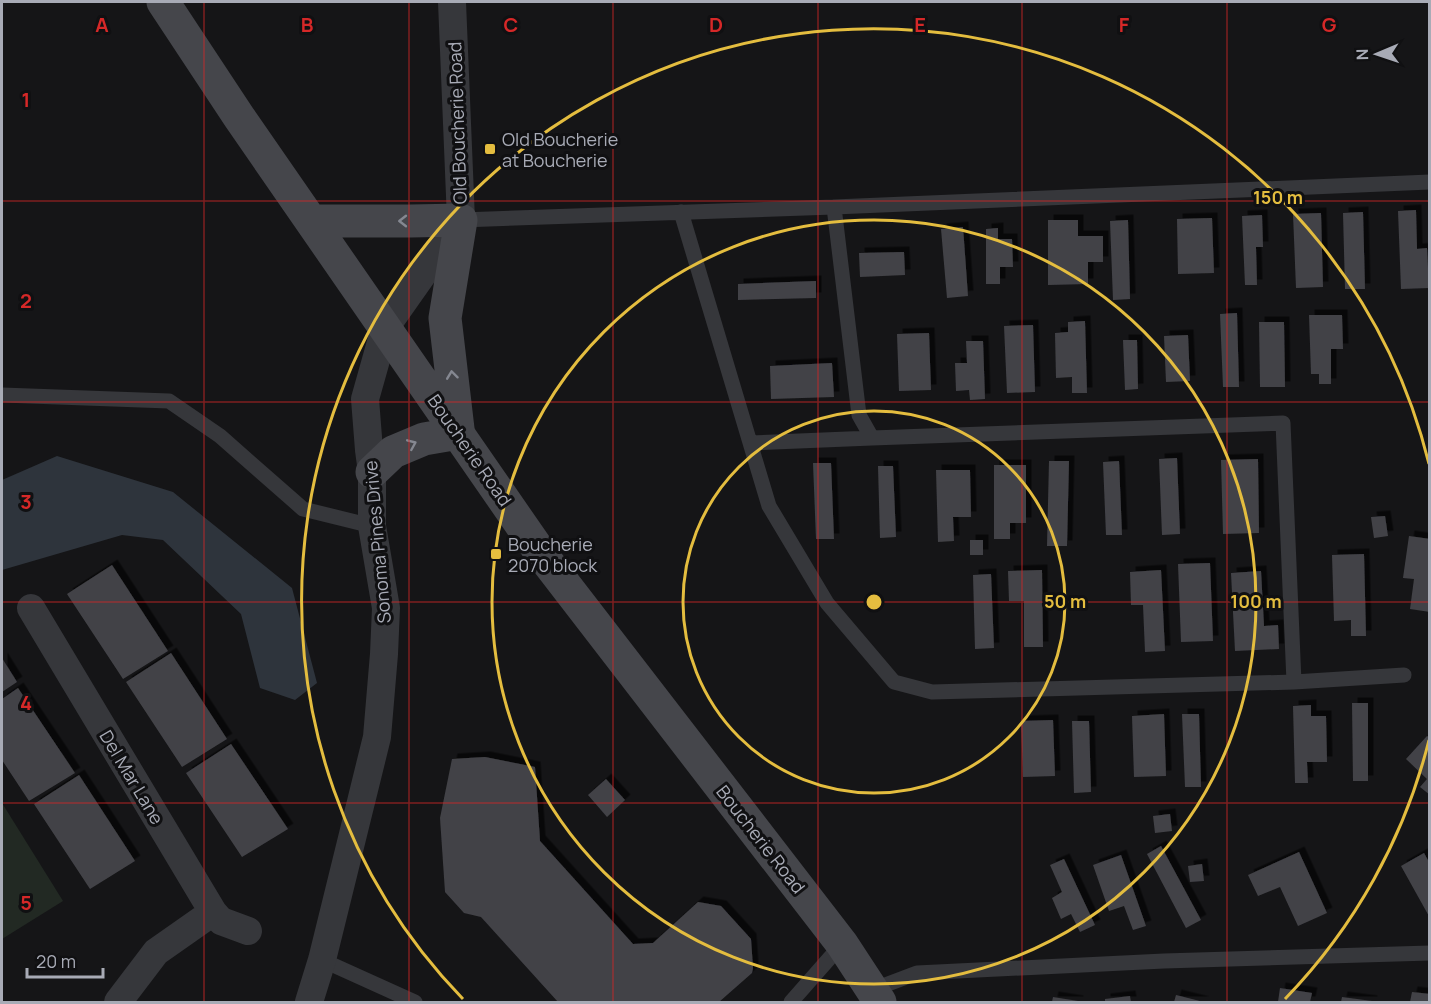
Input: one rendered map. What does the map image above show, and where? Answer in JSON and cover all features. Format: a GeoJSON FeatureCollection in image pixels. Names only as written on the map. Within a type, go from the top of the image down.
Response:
{"type":"FeatureCollection","features":[{"type":"Feature","properties":{"kind":"main road","name":"Boucherie Road"},"geometry":{"type":"LineString","coordinates":[[163,2],[238,117],[542,555],[842,944],[876,996]]}},
{"type":"Feature","properties":{"kind":"main road"},"geometry":{"type":"LineString","coordinates":[[311,221],[461,220],[445,318],[459,433],[424,439],[393,452],[372,472]]}},
{"type":"Feature","properties":{"kind":"street","name":"Old Boucherie Road"},"geometry":{"type":"LineString","coordinates":[[385,328],[461,220],[452,2]]}},
{"type":"Feature","properties":{"kind":"street","name":"Sonoma Pines Drive"},"geometry":{"type":"LineString","coordinates":[[309,1002],[322,960],[377,737],[386,608],[372,526],[372,472],[365,399],[385,328]]}},
{"type":"Feature","properties":{"kind":"street","name":"Del Mar Lane"},"geometry":{"type":"LineString","coordinates":[[31,608],[213,912],[221,921],[248,931]]}},
{"type":"Feature","properties":{"kind":"street"},"geometry":{"type":"LineString","coordinates":[[118,1002],[156,952],[213,912]]}},
{"type":"Feature","properties":{"kind":"lane"},"geometry":{"type":"LineString","coordinates":[[461,220],[1430,182]]}},
{"type":"Feature","properties":{"kind":"lane"},"geometry":{"type":"LineString","coordinates":[[834,207],[859,415],[872,438]]}},
{"type":"Feature","properties":{"kind":"lane"},"geometry":{"type":"LineString","coordinates":[[681,212],[769,506],[827,603],[894,682],[932,692],[1294,682],[1404,675]]}},
{"type":"Feature","properties":{"kind":"lane"},"geometry":{"type":"LineString","coordinates":[[2,396],[169,400],[220,436],[303,509],[372,526]]}},
{"type":"Feature","properties":{"kind":"lane"},"geometry":{"type":"LineString","coordinates":[[750,443],[1283,423],[1294,682]]}},
{"type":"Feature","properties":{"kind":"lane"},"geometry":{"type":"LineString","coordinates":[[791,1002],[842,944]]}},
{"type":"Feature","properties":{"kind":"lane"},"geometry":{"type":"LineString","coordinates":[[876,996],[917,973],[1176,961],[1430,953]]}},
{"type":"Feature","properties":{"kind":"lane"},"geometry":{"type":"LineString","coordinates":[[322,960],[415,1002]]}},
{"type":"Feature","properties":{"kind":"shaded area"},"geometry":{"type":"Polygon","coordinates":[[[57,456],[173,492],[292,588],[317,683],[295,700],[260,688],[241,614],[163,540],[122,535],[2,570],[2,480],[57,456]]]}},
{"type":"Feature","properties":{"kind":"shaded area"},"geometry":{"type":"Polygon","coordinates":[[[2,803],[63,901],[2,939],[2,803]]]}},
{"type":"Feature","properties":{"kind":"building"},"geometry":{"type":"Polygon","coordinates":[[[1416,210],[1417,249],[1427,248],[1429,288],[1401,289],[1398,211],[1416,210]]]}},
{"type":"Feature","properties":{"kind":"building"},"geometry":{"type":"Polygon","coordinates":[[[1363,212],[1365,289],[1345,289],[1343,213],[1363,212]]]}},
{"type":"Feature","properties":{"kind":"building"},"geometry":{"type":"Polygon","coordinates":[[[1321,213],[1323,287],[1296,288],[1293,214],[1321,213]]]}},
{"type":"Feature","properties":{"kind":"building"},"geometry":{"type":"Polygon","coordinates":[[[1262,215],[1263,247],[1256,247],[1257,285],[1245,285],[1242,216],[1262,215]]]}},
{"type":"Feature","properties":{"kind":"building"},"geometry":{"type":"Polygon","coordinates":[[[1212,218],[1214,273],[1178,274],[1177,219],[1212,218]]]}},
{"type":"Feature","properties":{"kind":"building"},"geometry":{"type":"Polygon","coordinates":[[[1048,220],[1078,220],[1078,236],[1103,236],[1103,262],[1088,262],[1088,284],[1048,285],[1048,220]]]}},
{"type":"Feature","properties":{"kind":"building"},"geometry":{"type":"Polygon","coordinates":[[[1128,220],[1130,299],[1113,300],[1110,221],[1128,220]]]}},
{"type":"Feature","properties":{"kind":"building"},"geometry":{"type":"Polygon","coordinates":[[[963,227],[968,296],[947,298],[941,229],[963,227]]]}},
{"type":"Feature","properties":{"kind":"building"},"geometry":{"type":"Polygon","coordinates":[[[998,228],[998,239],[1012,239],[1013,267],[1000,267],[1000,284],[986,284],[986,229],[998,228]]]}},
{"type":"Feature","properties":{"kind":"building"},"geometry":{"type":"Polygon","coordinates":[[[904,252],[905,275],[860,277],[859,253],[904,252]]]}},
{"type":"Feature","properties":{"kind":"building"},"geometry":{"type":"Polygon","coordinates":[[[816,281],[816,298],[738,300],[738,284],[816,281]]]}},
{"type":"Feature","properties":{"kind":"building"},"geometry":{"type":"Polygon","coordinates":[[[1237,313],[1239,387],[1223,387],[1220,314],[1237,313]]]}},
{"type":"Feature","properties":{"kind":"building"},"geometry":{"type":"Polygon","coordinates":[[[1309,315],[1342,315],[1343,349],[1331,349],[1331,384],[1319,384],[1319,374],[1311,374],[1309,315]]]}},
{"type":"Feature","properties":{"kind":"building"},"geometry":{"type":"Polygon","coordinates":[[[1085,321],[1087,393],[1072,393],[1072,377],[1056,378],[1055,333],[1068,332],[1068,322],[1085,321]]]}},
{"type":"Feature","properties":{"kind":"building"},"geometry":{"type":"Polygon","coordinates":[[[1259,322],[1284,322],[1285,387],[1260,387],[1259,322]]]}},
{"type":"Feature","properties":{"kind":"building"},"geometry":{"type":"Polygon","coordinates":[[[1033,325],[1035,392],[1007,393],[1004,326],[1033,325]]]}},
{"type":"Feature","properties":{"kind":"building"},"geometry":{"type":"Polygon","coordinates":[[[929,333],[931,390],[899,391],[897,334],[929,333]]]}},
{"type":"Feature","properties":{"kind":"building"},"geometry":{"type":"Polygon","coordinates":[[[1188,335],[1190,381],[1166,382],[1164,336],[1188,335]]]}},
{"type":"Feature","properties":{"kind":"building"},"geometry":{"type":"Polygon","coordinates":[[[1123,340],[1137,340],[1138,389],[1125,390],[1123,340]]]}},
{"type":"Feature","properties":{"kind":"building"},"geometry":{"type":"Polygon","coordinates":[[[966,341],[983,341],[985,399],[970,400],[969,390],[956,391],[955,363],[967,363],[966,341]]]}},
{"type":"Feature","properties":{"kind":"building"},"geometry":{"type":"Polygon","coordinates":[[[832,363],[834,397],[771,399],[770,366],[832,363]]]}},
{"type":"Feature","properties":{"kind":"building"},"geometry":{"type":"Polygon","coordinates":[[[1177,458],[1180,534],[1162,535],[1159,459],[1177,458]]]}},
{"type":"Feature","properties":{"kind":"building"},"geometry":{"type":"Polygon","coordinates":[[[1258,459],[1259,533],[1223,534],[1221,460],[1258,459]]]}},
{"type":"Feature","properties":{"kind":"building"},"geometry":{"type":"Polygon","coordinates":[[[1049,461],[1069,461],[1067,546],[1047,546],[1049,461]]]}},
{"type":"Feature","properties":{"kind":"building"},"geometry":{"type":"Polygon","coordinates":[[[1119,461],[1122,535],[1106,535],[1103,462],[1119,461]]]}},
{"type":"Feature","properties":{"kind":"building"},"geometry":{"type":"Polygon","coordinates":[[[813,463],[831,463],[834,539],[816,539],[813,463]]]}},
{"type":"Feature","properties":{"kind":"building"},"geometry":{"type":"Polygon","coordinates":[[[994,465],[1026,465],[1026,523],[1010,523],[1010,539],[994,539],[994,465]]]}},
{"type":"Feature","properties":{"kind":"building"},"geometry":{"type":"Polygon","coordinates":[[[878,466],[893,466],[896,537],[880,538],[878,466]]]}},
{"type":"Feature","properties":{"kind":"building"},"geometry":{"type":"Polygon","coordinates":[[[936,470],[970,470],[971,517],[953,517],[954,541],[938,542],[936,470]]]}},
{"type":"Feature","properties":{"kind":"building"},"geometry":{"type":"Polygon","coordinates":[[[1385,516],[1388,536],[1374,538],[1371,517],[1385,516]]]}},
{"type":"Feature","properties":{"kind":"building"},"geometry":{"type":"Polygon","coordinates":[[[1409,536],[1430,539],[1430,612],[1410,609],[1414,579],[1403,578],[1409,536]]]}},
{"type":"Feature","properties":{"kind":"building"},"geometry":{"type":"Polygon","coordinates":[[[970,540],[983,540],[983,555],[970,555],[970,540]]]}},
{"type":"Feature","properties":{"kind":"building"},"geometry":{"type":"Polygon","coordinates":[[[1364,554],[1366,636],[1351,636],[1351,620],[1334,621],[1332,555],[1364,554]]]}},
{"type":"Feature","properties":{"kind":"building"},"geometry":{"type":"Polygon","coordinates":[[[1210,563],[1213,641],[1181,642],[1178,564],[1210,563]]]}},
{"type":"Feature","properties":{"kind":"building"},"geometry":{"type":"Polygon","coordinates":[[[112,565],[168,651],[123,679],[67,594],[112,565]]]}},
{"type":"Feature","properties":{"kind":"building"},"geometry":{"type":"Polygon","coordinates":[[[1042,570],[1043,647],[1024,647],[1024,601],[1009,601],[1008,571],[1042,570]]]}},
{"type":"Feature","properties":{"kind":"building"},"geometry":{"type":"Polygon","coordinates":[[[1161,570],[1165,651],[1145,652],[1143,605],[1131,605],[1130,572],[1161,570]]]}},
{"type":"Feature","properties":{"kind":"building"},"geometry":{"type":"Polygon","coordinates":[[[1261,571],[1264,626],[1278,625],[1279,649],[1235,651],[1231,573],[1261,571]]]}},
{"type":"Feature","properties":{"kind":"building"},"geometry":{"type":"Polygon","coordinates":[[[991,574],[994,648],[975,649],[973,575],[991,574]]]}},
{"type":"Feature","properties":{"kind":"building"},"geometry":{"type":"Polygon","coordinates":[[[171,653],[227,739],[182,767],[126,682],[171,653]]]}},
{"type":"Feature","properties":{"kind":"building"},"geometry":{"type":"Polygon","coordinates":[[[2,658],[17,682],[2,692],[2,658]]]}},
{"type":"Feature","properties":{"kind":"building"},"geometry":{"type":"Polygon","coordinates":[[[18,688],[75,773],[29,801],[2,760],[2,699],[18,688]]]}},
{"type":"Feature","properties":{"kind":"building"},"geometry":{"type":"Polygon","coordinates":[[[1352,703],[1368,703],[1368,781],[1353,781],[1352,703]]]}},
{"type":"Feature","properties":{"kind":"building"},"geometry":{"type":"Polygon","coordinates":[[[1311,705],[1311,716],[1326,716],[1327,762],[1307,762],[1308,783],[1295,783],[1293,706],[1311,705]]]}},
{"type":"Feature","properties":{"kind":"building"},"geometry":{"type":"Polygon","coordinates":[[[1164,714],[1166,776],[1134,777],[1132,716],[1164,714]]]}},
{"type":"Feature","properties":{"kind":"building"},"geometry":{"type":"Polygon","coordinates":[[[1182,714],[1199,714],[1201,787],[1185,787],[1182,714]]]}},
{"type":"Feature","properties":{"kind":"building"},"geometry":{"type":"Polygon","coordinates":[[[1053,720],[1055,776],[1023,777],[1021,721],[1053,720]]]}},
{"type":"Feature","properties":{"kind":"building"},"geometry":{"type":"Polygon","coordinates":[[[1072,721],[1089,721],[1091,792],[1074,793],[1072,721]]]}},
{"type":"Feature","properties":{"kind":"building"},"geometry":{"type":"Polygon","coordinates":[[[1427,736],[1430,738],[1430,795],[1420,787],[1427,779],[1406,759],[1427,736]]]}},
{"type":"Feature","properties":{"kind":"building"},"geometry":{"type":"Polygon","coordinates":[[[231,744],[288,829],[242,857],[186,773],[231,744]]]}},
{"type":"Feature","properties":{"kind":"building"},"geometry":{"type":"Polygon","coordinates":[[[485,757],[535,767],[540,841],[633,944],[653,943],[698,902],[721,906],[751,939],[752,973],[719,1002],[558,1002],[481,917],[464,913],[445,892],[440,818],[452,759],[485,757]]]}},
{"type":"Feature","properties":{"kind":"building"},"geometry":{"type":"Polygon","coordinates":[[[79,775],[135,861],[90,889],[34,804],[79,775]]]}},
{"type":"Feature","properties":{"kind":"building"},"geometry":{"type":"Polygon","coordinates":[[[606,779],[625,800],[607,817],[588,795],[606,779]]]}},
{"type":"Feature","properties":{"kind":"building"},"geometry":{"type":"Polygon","coordinates":[[[1170,814],[1172,831],[1155,833],[1153,816],[1170,814]]]}},
{"type":"Feature","properties":{"kind":"building"},"geometry":{"type":"Polygon","coordinates":[[[1161,846],[1201,920],[1186,928],[1147,854],[1161,846]]]}},
{"type":"Feature","properties":{"kind":"building"},"geometry":{"type":"Polygon","coordinates":[[[1299,852],[1327,913],[1298,926],[1280,887],[1258,896],[1248,875],[1299,852]]]}},
{"type":"Feature","properties":{"kind":"building"},"geometry":{"type":"Polygon","coordinates":[[[1424,853],[1430,864],[1430,918],[1401,866],[1424,853]]]}},
{"type":"Feature","properties":{"kind":"building"},"geometry":{"type":"Polygon","coordinates":[[[1121,855],[1146,926],[1133,930],[1124,906],[1109,911],[1093,865],[1121,855]]]}},
{"type":"Feature","properties":{"kind":"building"},"geometry":{"type":"Polygon","coordinates":[[[1064,859],[1095,925],[1080,932],[1071,914],[1061,919],[1052,898],[1062,892],[1050,865],[1064,859]]]}},
{"type":"Feature","properties":{"kind":"building"},"geometry":{"type":"Polygon","coordinates":[[[1202,864],[1204,881],[1190,882],[1188,866],[1202,864]]]}},
{"type":"Feature","properties":{"kind":"building"},"geometry":{"type":"Polygon","coordinates":[[[1280,988],[1312,993],[1310,1002],[1278,1002],[1280,988]]]}},
{"type":"Feature","properties":{"kind":"building"},"geometry":{"type":"Polygon","coordinates":[[[1412,992],[1430,994],[1430,1002],[1410,1002],[1412,992]]]}},
{"type":"Feature","properties":{"kind":"building"},"geometry":{"type":"Polygon","coordinates":[[[1176,995],[1204,1002],[1174,1002],[1176,995]]]}},
{"type":"Feature","properties":{"kind":"building"},"geometry":{"type":"Polygon","coordinates":[[[1130,996],[1131,1002],[1105,1002],[1105,999],[1130,996]]]}},
{"type":"Feature","properties":{"kind":"building"},"geometry":{"type":"Polygon","coordinates":[[[1053,997],[1078,1001],[1078,1002],[1052,1002],[1053,997]]]}},
{"type":"Feature","properties":{"kind":"building"},"geometry":{"type":"Polygon","coordinates":[[[1342,997],[1372,1001],[1372,1002],[1341,1002],[1342,997]]]}},
{"type":"Feature","properties":{"kind":"place","name":"Old Boucherie at Boucherie"},"geometry":{"type":"Point","coordinates":[490,149]}},
{"type":"Feature","properties":{"kind":"place","name":"Boucherie 2070 block"},"geometry":{"type":"Point","coordinates":[496,554]}}]}
